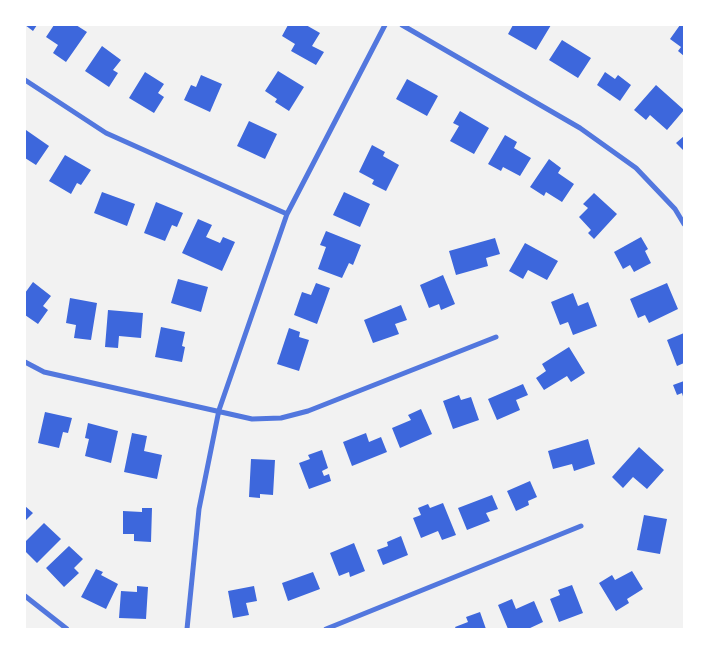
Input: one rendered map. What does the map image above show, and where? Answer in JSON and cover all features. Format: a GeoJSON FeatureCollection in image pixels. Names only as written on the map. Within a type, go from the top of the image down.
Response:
{"type":"FeatureCollection","features":[{"type":"Feature","properties":{"kind":"street"},"geometry":{"type":"LineString","coordinates":[[187,629],[198,509],[219,410],[286,214],[385,25]]}},
{"type":"Feature","properties":{"kind":"street"},"geometry":{"type":"LineString","coordinates":[[402,25],[580,128],[636,168],[675,209],[684,224]]}},
{"type":"Feature","properties":{"kind":"street"},"geometry":{"type":"LineString","coordinates":[[25,80],[106,133],[286,214]]}},
{"type":"Feature","properties":{"kind":"street"},"geometry":{"type":"LineString","coordinates":[[25,362],[44,372],[252,418],[281,418],[308,412],[496,337]]}},
{"type":"Feature","properties":{"kind":"street"},"geometry":{"type":"LineString","coordinates":[[326,629],[581,526]]}},
{"type":"Feature","properties":{"kind":"street"},"geometry":{"type":"LineString","coordinates":[[25,596],[67,629]]}},
{"type":"Feature","properties":{"kind":"building"},"geometry":{"type":"Polygon","coordinates":[[[25,25],[37,25],[33,31],[25,25]]]}},
{"type":"Feature","properties":{"kind":"building"},"geometry":{"type":"Polygon","coordinates":[[[54,25],[76,25],[87,32],[66,62],[53,53],[58,45],[46,37],[54,25]]]}},
{"type":"Feature","properties":{"kind":"building"},"geometry":{"type":"Polygon","coordinates":[[[288,25],[306,25],[320,33],[312,46],[324,52],[316,65],[291,51],[295,44],[282,36],[288,25]]]}},
{"type":"Feature","properties":{"kind":"building"},"geometry":{"type":"Polygon","coordinates":[[[513,25],[551,25],[536,50],[508,34],[513,25]]]}},
{"type":"Feature","properties":{"kind":"building"},"geometry":{"type":"Polygon","coordinates":[[[680,25],[684,25],[684,56],[678,51],[681,47],[670,39],[680,25]]]}},
{"type":"Feature","properties":{"kind":"building"},"geometry":{"type":"Polygon","coordinates":[[[562,40],[591,58],[578,78],[549,60],[562,40]]]}},
{"type":"Feature","properties":{"kind":"building"},"geometry":{"type":"Polygon","coordinates":[[[102,46],[121,60],[113,70],[118,73],[109,87],[85,71],[102,46]]]}},
{"type":"Feature","properties":{"kind":"building"},"geometry":{"type":"Polygon","coordinates":[[[278,71],[304,87],[289,111],[275,102],[277,99],[265,91],[278,71]]]}},
{"type":"Feature","properties":{"kind":"building"},"geometry":{"type":"Polygon","coordinates":[[[145,72],[164,84],[158,93],[164,97],[154,113],[129,98],[145,72]]]}},
{"type":"Feature","properties":{"kind":"building"},"geometry":{"type":"Polygon","coordinates":[[[605,72],[615,79],[618,75],[631,85],[620,101],[597,85],[605,72]]]}},
{"type":"Feature","properties":{"kind":"building"},"geometry":{"type":"Polygon","coordinates":[[[201,75],[222,84],[210,112],[184,100],[191,85],[196,87],[201,75]]]}},
{"type":"Feature","properties":{"kind":"building"},"geometry":{"type":"Polygon","coordinates":[[[407,79],[438,96],[427,116],[396,99],[407,79]]]}},
{"type":"Feature","properties":{"kind":"building"},"geometry":{"type":"Polygon","coordinates":[[[656,85],[684,110],[667,130],[650,115],[646,120],[634,110],[656,85]]]}},
{"type":"Feature","properties":{"kind":"building"},"geometry":{"type":"Polygon","coordinates":[[[460,111],[489,128],[474,154],[450,141],[459,126],[453,123],[460,111]]]}},
{"type":"Feature","properties":{"kind":"building"},"geometry":{"type":"Polygon","coordinates":[[[249,121],[277,134],[265,159],[237,146],[249,121]]]}},
{"type":"Feature","properties":{"kind":"building"},"geometry":{"type":"Polygon","coordinates":[[[26,130],[49,146],[36,165],[25,158],[26,130]]]}},
{"type":"Feature","properties":{"kind":"building"},"geometry":{"type":"Polygon","coordinates":[[[505,135],[517,142],[514,148],[531,158],[520,176],[503,167],[501,171],[488,164],[505,135]]]}},
{"type":"Feature","properties":{"kind":"building"},"geometry":{"type":"Polygon","coordinates":[[[684,136],[684,151],[676,143],[684,136]]]}},
{"type":"Feature","properties":{"kind":"building"},"geometry":{"type":"Polygon","coordinates":[[[372,145],[385,152],[383,156],[399,165],[386,191],[372,184],[374,180],[359,172],[372,145]]]}},
{"type":"Feature","properties":{"kind":"building"},"geometry":{"type":"Polygon","coordinates":[[[65,155],[91,170],[81,185],[77,183],[71,194],[49,181],[65,155]]]}},
{"type":"Feature","properties":{"kind":"building"},"geometry":{"type":"Polygon","coordinates":[[[549,159],[561,168],[558,173],[574,184],[562,202],[546,192],[544,196],[530,187],[549,159]]]}},
{"type":"Feature","properties":{"kind":"building"},"geometry":{"type":"Polygon","coordinates":[[[102,192],[135,204],[127,226],[94,213],[102,192]]]}},
{"type":"Feature","properties":{"kind":"building"},"geometry":{"type":"Polygon","coordinates":[[[344,192],[370,204],[360,227],[333,215],[344,192]]]}},
{"type":"Feature","properties":{"kind":"building"},"geometry":{"type":"Polygon","coordinates":[[[594,193],[617,214],[594,239],[588,233],[591,230],[579,217],[588,208],[583,204],[594,193]]]}},
{"type":"Feature","properties":{"kind":"building"},"geometry":{"type":"Polygon","coordinates":[[[156,202],[183,213],[177,227],[172,225],[165,241],[144,233],[156,202]]]}},
{"type":"Feature","properties":{"kind":"building"},"geometry":{"type":"Polygon","coordinates":[[[198,219],[212,225],[206,237],[220,243],[223,237],[235,242],[222,271],[182,253],[198,219]]]}},
{"type":"Feature","properties":{"kind":"building"},"geometry":{"type":"Polygon","coordinates":[[[326,231],[361,245],[353,265],[349,263],[342,278],[318,269],[326,247],[320,245],[326,231]]]}},
{"type":"Feature","properties":{"kind":"building"},"geometry":{"type":"Polygon","coordinates":[[[641,237],[648,249],[645,251],[651,263],[634,272],[630,265],[623,269],[614,252],[641,237]]]}},
{"type":"Feature","properties":{"kind":"building"},"geometry":{"type":"Polygon","coordinates":[[[495,238],[500,254],[486,258],[488,266],[456,275],[449,251],[495,238]]]}},
{"type":"Feature","properties":{"kind":"building"},"geometry":{"type":"Polygon","coordinates":[[[525,243],[558,261],[547,280],[528,270],[523,279],[509,271],[525,243]]]}},
{"type":"Feature","properties":{"kind":"building"},"geometry":{"type":"Polygon","coordinates":[[[443,275],[455,304],[441,310],[439,304],[429,308],[420,285],[443,275]]]}},
{"type":"Feature","properties":{"kind":"building"},"geometry":{"type":"Polygon","coordinates":[[[178,279],[208,287],[201,312],[171,303],[178,279]]]}},
{"type":"Feature","properties":{"kind":"building"},"geometry":{"type":"Polygon","coordinates":[[[33,282],[51,296],[43,306],[48,310],[38,324],[25,315],[25,293],[33,282]]]}},
{"type":"Feature","properties":{"kind":"building"},"geometry":{"type":"Polygon","coordinates":[[[316,283],[330,288],[317,324],[294,315],[302,292],[311,295],[316,283]]]}},
{"type":"Feature","properties":{"kind":"building"},"geometry":{"type":"Polygon","coordinates":[[[667,283],[678,309],[649,323],[645,315],[638,318],[630,299],[667,283]]]}},
{"type":"Feature","properties":{"kind":"building"},"geometry":{"type":"Polygon","coordinates":[[[573,293],[578,306],[588,302],[597,326],[573,335],[568,322],[560,325],[551,302],[573,293]]]}},
{"type":"Feature","properties":{"kind":"building"},"geometry":{"type":"Polygon","coordinates":[[[70,298],[97,303],[91,340],[74,338],[76,325],[66,323],[70,298]]]}},
{"type":"Feature","properties":{"kind":"building"},"geometry":{"type":"Polygon","coordinates":[[[401,305],[407,320],[395,324],[399,334],[373,343],[364,320],[401,305]]]}},
{"type":"Feature","properties":{"kind":"building"},"geometry":{"type":"Polygon","coordinates":[[[108,310],[143,313],[141,338],[119,336],[118,348],[105,347],[108,310]]]}},
{"type":"Feature","properties":{"kind":"building"},"geometry":{"type":"Polygon","coordinates":[[[161,327],[185,332],[182,346],[185,347],[182,362],[155,357],[161,327]]]}},
{"type":"Feature","properties":{"kind":"building"},"geometry":{"type":"Polygon","coordinates":[[[289,328],[300,332],[299,337],[309,340],[299,371],[277,364],[289,328]]]}},
{"type":"Feature","properties":{"kind":"building"},"geometry":{"type":"Polygon","coordinates":[[[684,333],[684,363],[677,366],[667,340],[684,333]]]}},
{"type":"Feature","properties":{"kind":"building"},"geometry":{"type":"Polygon","coordinates":[[[569,347],[585,373],[571,382],[567,376],[544,390],[536,378],[546,371],[542,364],[569,347]]]}},
{"type":"Feature","properties":{"kind":"building"},"geometry":{"type":"Polygon","coordinates":[[[684,381],[684,400],[682,393],[677,395],[673,385],[684,381]]]}},
{"type":"Feature","properties":{"kind":"building"},"geometry":{"type":"Polygon","coordinates":[[[523,384],[528,395],[516,400],[520,410],[497,420],[488,399],[523,384]]]}},
{"type":"Feature","properties":{"kind":"building"},"geometry":{"type":"Polygon","coordinates":[[[459,395],[461,400],[471,397],[479,420],[453,429],[443,401],[459,395]]]}},
{"type":"Feature","properties":{"kind":"building"},"geometry":{"type":"Polygon","coordinates":[[[421,409],[432,434],[400,448],[392,428],[411,420],[408,415],[421,409]]]}},
{"type":"Feature","properties":{"kind":"building"},"geometry":{"type":"Polygon","coordinates":[[[45,412],[72,418],[68,433],[63,432],[59,448],[38,443],[45,412]]]}},
{"type":"Feature","properties":{"kind":"building"},"geometry":{"type":"Polygon","coordinates":[[[88,423],[118,431],[111,463],[85,456],[89,439],[85,438],[88,423]]]}},
{"type":"Feature","properties":{"kind":"building"},"geometry":{"type":"Polygon","coordinates":[[[132,433],[147,436],[144,451],[162,455],[157,479],[124,472],[132,433]]]}},
{"type":"Feature","properties":{"kind":"building"},"geometry":{"type":"Polygon","coordinates":[[[366,433],[369,442],[381,437],[387,452],[352,466],[343,442],[366,433]]]}},
{"type":"Feature","properties":{"kind":"building"},"geometry":{"type":"Polygon","coordinates":[[[588,439],[595,464],[574,471],[572,464],[553,469],[548,451],[588,439]]]}},
{"type":"Feature","properties":{"kind":"building"},"geometry":{"type":"Polygon","coordinates":[[[639,447],[664,470],[647,489],[633,477],[623,488],[612,477],[639,447]]]}},
{"type":"Feature","properties":{"kind":"building"},"geometry":{"type":"Polygon","coordinates":[[[322,450],[328,468],[322,471],[324,476],[329,474],[331,481],[309,489],[299,463],[310,459],[308,455],[322,450]]]}},
{"type":"Feature","properties":{"kind":"building"},"geometry":{"type":"Polygon","coordinates":[[[251,459],[275,460],[273,495],[260,494],[260,498],[249,497],[251,459]]]}},
{"type":"Feature","properties":{"kind":"building"},"geometry":{"type":"Polygon","coordinates":[[[530,481],[537,497],[528,501],[529,505],[516,511],[507,491],[530,481]]]}},
{"type":"Feature","properties":{"kind":"building"},"geometry":{"type":"Polygon","coordinates":[[[492,495],[498,509],[486,513],[490,521],[467,530],[458,508],[492,495]]]}},
{"type":"Feature","properties":{"kind":"building"},"geometry":{"type":"Polygon","coordinates":[[[443,503],[456,535],[442,540],[438,531],[421,538],[413,518],[421,515],[418,508],[428,504],[430,508],[443,503]]]}},
{"type":"Feature","properties":{"kind":"building"},"geometry":{"type":"Polygon","coordinates":[[[25,506],[33,513],[25,521],[25,506]]]}},
{"type":"Feature","properties":{"kind":"building"},"geometry":{"type":"Polygon","coordinates":[[[142,508],[152,508],[151,542],[134,541],[134,534],[123,534],[123,511],[142,512],[142,508]]]}},
{"type":"Feature","properties":{"kind":"building"},"geometry":{"type":"Polygon","coordinates":[[[644,515],[667,519],[660,554],[637,550],[644,515]]]}},
{"type":"Feature","properties":{"kind":"building"},"geometry":{"type":"Polygon","coordinates":[[[44,523],[61,539],[37,563],[25,551],[25,542],[44,523]]]}},
{"type":"Feature","properties":{"kind":"building"},"geometry":{"type":"Polygon","coordinates":[[[401,536],[408,555],[383,565],[377,550],[388,546],[387,542],[401,536]]]}},
{"type":"Feature","properties":{"kind":"building"},"geometry":{"type":"Polygon","coordinates":[[[354,543],[365,571],[350,577],[349,572],[339,576],[330,553],[354,543]]]}},
{"type":"Feature","properties":{"kind":"building"},"geometry":{"type":"Polygon","coordinates":[[[69,546],[83,559],[74,568],[79,573],[64,587],[46,568],[69,546]]]}},
{"type":"Feature","properties":{"kind":"building"},"geometry":{"type":"Polygon","coordinates":[[[96,569],[103,572],[101,575],[118,584],[106,609],[81,597],[96,569]]]}},
{"type":"Feature","properties":{"kind":"building"},"geometry":{"type":"Polygon","coordinates":[[[632,571],[643,589],[627,599],[629,603],[616,611],[599,583],[612,575],[615,580],[632,571]]]}},
{"type":"Feature","properties":{"kind":"building"},"geometry":{"type":"Polygon","coordinates":[[[313,572],[320,589],[288,601],[282,583],[313,572]]]}},
{"type":"Feature","properties":{"kind":"building"},"geometry":{"type":"Polygon","coordinates":[[[572,585],[583,613],[559,622],[550,599],[560,595],[558,590],[572,585]]]}},
{"type":"Feature","properties":{"kind":"building"},"geometry":{"type":"Polygon","coordinates":[[[137,586],[148,587],[146,619],[119,618],[121,591],[137,592],[137,586]]]}},
{"type":"Feature","properties":{"kind":"building"},"geometry":{"type":"Polygon","coordinates":[[[254,586],[257,601],[246,603],[249,615],[233,618],[228,591],[254,586]]]}},
{"type":"Feature","properties":{"kind":"building"},"geometry":{"type":"Polygon","coordinates":[[[512,599],[516,609],[534,601],[543,622],[528,629],[508,629],[498,605],[512,599]]]}},
{"type":"Feature","properties":{"kind":"building"},"geometry":{"type":"Polygon","coordinates":[[[480,612],[486,629],[456,629],[455,627],[468,622],[466,617],[480,612]]]}}]}
